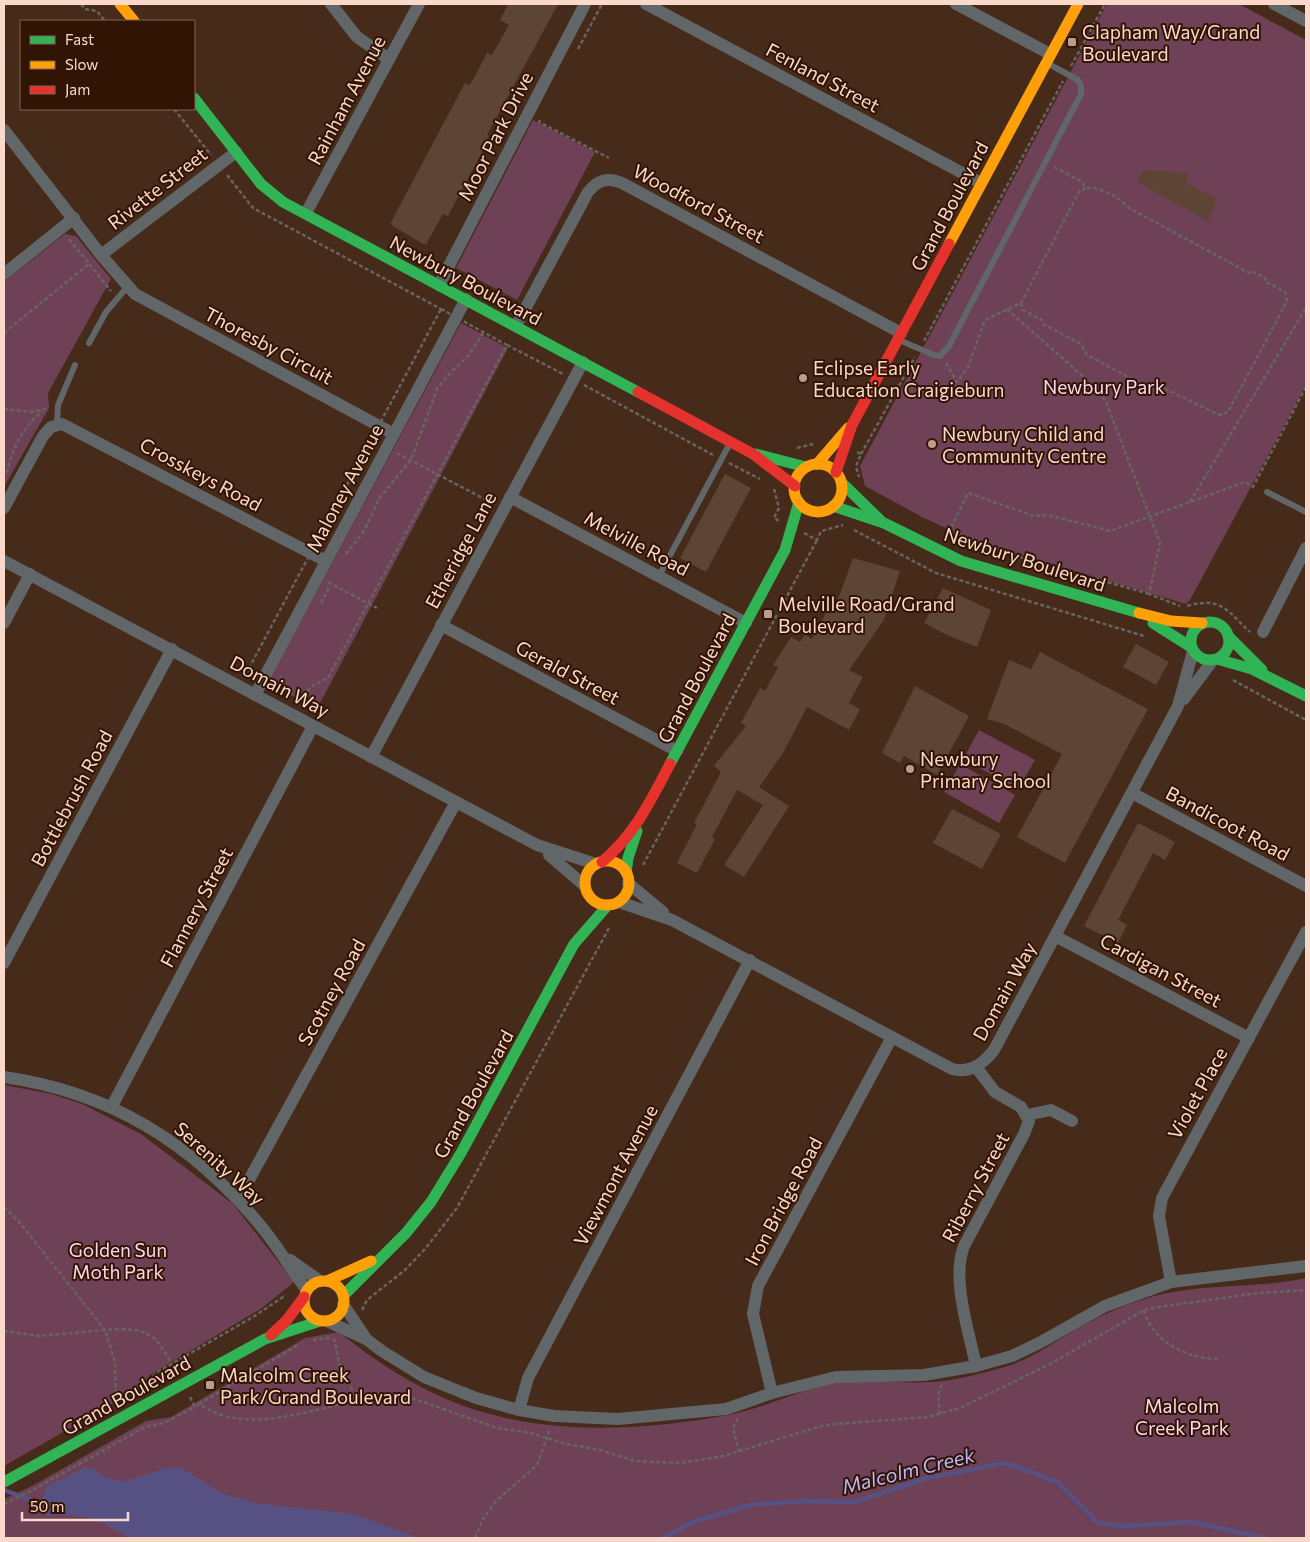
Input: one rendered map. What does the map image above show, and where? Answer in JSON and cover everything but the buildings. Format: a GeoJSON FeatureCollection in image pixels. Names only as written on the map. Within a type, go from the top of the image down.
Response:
{"type":"FeatureCollection","features":[{"type":"Feature","properties":{"kind":"street"},"geometry":{"type":"LineString","coordinates":[[120,4],[133,20]]}},
{"type":"Feature","properties":{"kind":"street"},"geometry":{"type":"LineString","coordinates":[[331,4],[357,37],[389,59]]}},
{"type":"Feature","properties":{"kind":"street","name":"Rainham Avenue"},"geometry":{"type":"LineString","coordinates":[[306,213],[419,4]]}},
{"type":"Feature","properties":{"kind":"street","name":"Moor Park Drive"},"geometry":{"type":"LineString","coordinates":[[439,285],[585,4]]}},
{"type":"Feature","properties":{"kind":"street","name":"Fenland Street"},"geometry":{"type":"LineString","coordinates":[[646,4],[981,183]]}},
{"type":"Feature","properties":{"kind":"street"},"geometry":{"type":"LineString","coordinates":[[956,4],[1048,58]]}},
{"type":"Feature","properties":{"kind":"street","name":"Grand Boulevard"},"geometry":{"type":"LineString","coordinates":[[838,477],[852,425],[1078,4]]}},
{"type":"Feature","properties":{"kind":"street"},"geometry":{"type":"LineString","coordinates":[[1274,4],[1306,21]]}},
{"type":"Feature","properties":{"kind":"street","name":"Newbury Boulevard"},"geometry":{"type":"LineString","coordinates":[[195,99],[270,193],[731,441],[754,454],[774,472],[794,486]]}},
{"type":"Feature","properties":{"kind":"street","name":"Thoresby Circuit"},"geometry":{"type":"LineString","coordinates":[[4,130],[101,255],[135,294],[394,434]]}},
{"type":"Feature","properties":{"kind":"street","name":"Rivette Street"},"geometry":{"type":"LineString","coordinates":[[101,255],[236,152]]}},
{"type":"Feature","properties":{"kind":"street","name":"Woodford Street"},"geometry":{"type":"LineString","coordinates":[[516,326],[588,192],[595,184],[606,179],[622,183],[900,336]]}},
{"type":"Feature","properties":{"kind":"street"},"geometry":{"type":"LineString","coordinates":[[4,274],[74,218]]}},
{"type":"Feature","properties":{"kind":"street","name":"Maloney Avenue"},"geometry":{"type":"LineString","coordinates":[[255,695],[466,299]]}},
{"type":"Feature","properties":{"kind":"street","name":"Etheridge Lane"},"geometry":{"type":"LineString","coordinates":[[371,757],[582,362]]}},
{"type":"Feature","properties":{"kind":"street"},"geometry":{"type":"LineString","coordinates":[[4,508],[43,436],[57,424]]}},
{"type":"Feature","properties":{"kind":"street","name":"Crosskeys Road"},"geometry":{"type":"LineString","coordinates":[[57,424],[73,428],[326,561]]}},
{"type":"Feature","properties":{"kind":"street","name":"Grand Boulevard"},"geometry":{"type":"LineString","coordinates":[[812,466],[852,425]]}},
{"type":"Feature","properties":{"kind":"street","name":"Newbury Boulevard"},"geometry":{"type":"LineString","coordinates":[[754,454],[812,466]]}},
{"type":"Feature","properties":{"kind":"street"},"geometry":{"type":"LineString","coordinates":[[824,465],[838,477],[841,495],[833,506],[816,512],[799,502],[794,486],[796,479],[812,466],[824,465]]}},
{"type":"Feature","properties":{"kind":"street","name":"Newbury Boulevard"},"geometry":{"type":"LineString","coordinates":[[838,477],[884,523]]}},
{"type":"Feature","properties":{"kind":"street","name":"Melville Road"},"geometry":{"type":"LineString","coordinates":[[510,497],[746,623]]}},
{"type":"Feature","properties":{"kind":"street","name":"Grand Boulevard"},"geometry":{"type":"LineString","coordinates":[[785,550],[799,502]]}},
{"type":"Feature","properties":{"kind":"street","name":"Newbury Boulevard"},"geometry":{"type":"LineString","coordinates":[[833,506],[884,523],[961,562],[1131,611],[1171,621],[1202,624]]}},
{"type":"Feature","properties":{"kind":"street","name":"Grand Boulevard"},"geometry":{"type":"LineString","coordinates":[[599,863],[618,848],[639,822],[785,550],[816,512]]}},
{"type":"Feature","properties":{"kind":"street"},"geometry":{"type":"LineString","coordinates":[[1263,632],[1306,548]]}},
{"type":"Feature","properties":{"kind":"street","name":"Domain Way"},"geometry":{"type":"LineString","coordinates":[[4,560],[537,846],[562,864],[586,890]]}},
{"type":"Feature","properties":{"kind":"street"},"geometry":{"type":"LineString","coordinates":[[4,623],[30,574]]}},
{"type":"Feature","properties":{"kind":"street","name":"Newbury Boulevard"},"geometry":{"type":"LineString","coordinates":[[1131,611],[1165,628],[1192,649]]}},
{"type":"Feature","properties":{"kind":"street"},"geometry":{"type":"LineString","coordinates":[[1269,676],[1218,624],[1202,624],[1193,632],[1192,649],[1202,659],[1236,663],[1269,676],[1306,696]]}},
{"type":"Feature","properties":{"kind":"street","name":"Gerald Street"},"geometry":{"type":"LineString","coordinates":[[441,625],[677,751]]}},
{"type":"Feature","properties":{"kind":"street"},"geometry":{"type":"LineString","coordinates":[[1215,660],[1228,648],[1228,636]]}},
{"type":"Feature","properties":{"kind":"street","name":"Bottlebrush Road"},"geometry":{"type":"LineString","coordinates":[[4,964],[172,649]]}},
{"type":"Feature","properties":{"kind":"street","name":"Domain Way"},"geometry":{"type":"LineString","coordinates":[[1178,706],[1192,649]]}},
{"type":"Feature","properties":{"kind":"street","name":"Domain Way"},"geometry":{"type":"LineString","coordinates":[[613,903],[672,920],[952,1069],[967,1070],[976,1067],[994,1050],[1178,706],[1215,660]]}},
{"type":"Feature","properties":{"kind":"street","name":"Flannery Street"},"geometry":{"type":"LineString","coordinates":[[112,1106],[313,726]]}},
{"type":"Feature","properties":{"kind":"street","name":"Bandicoot Road"},"geometry":{"type":"LineString","coordinates":[[1132,793],[1306,886]]}},
{"type":"Feature","properties":{"kind":"street","name":"Scotney Road"},"geometry":{"type":"LineString","coordinates":[[238,1200],[456,802]]}},
{"type":"Feature","properties":{"kind":"street","name":"Grand Boulevard"},"geometry":{"type":"LineString","coordinates":[[627,878],[628,858],[639,822]]}},
{"type":"Feature","properties":{"kind":"street","name":"Domain Way"},"geometry":{"type":"LineString","coordinates":[[537,846],[599,863]]}},
{"type":"Feature","properties":{"kind":"street"},"geometry":{"type":"LineString","coordinates":[[613,862],[627,878],[624,897],[613,903],[596,902],[586,890],[587,873],[599,863],[613,862]]}},
{"type":"Feature","properties":{"kind":"street","name":"Domain Way"},"geometry":{"type":"LineString","coordinates":[[627,878],[672,920]]}},
{"type":"Feature","properties":{"kind":"street","name":"Grand Boulevard"},"geometry":{"type":"LineString","coordinates":[[343,1300],[418,1218],[442,1186],[574,944],[584,912],[586,890]]}},
{"type":"Feature","properties":{"kind":"street","name":"Grand Boulevard"},"geometry":{"type":"LineString","coordinates":[[574,944],[613,903]]}},
{"type":"Feature","properties":{"kind":"street","name":"Violet Place"},"geometry":{"type":"LineString","coordinates":[[1171,1282],[1159,1216],[1160,1205],[1165,1192],[1306,932]]}},
{"type":"Feature","properties":{"kind":"street","name":"Cardigan Street"},"geometry":{"type":"LineString","coordinates":[[1056,936],[1249,1038]]}},
{"type":"Feature","properties":{"kind":"street","name":"Viewmont Avenue"},"geometry":{"type":"LineString","coordinates":[[519,1410],[528,1378],[750,960]]}},
{"type":"Feature","properties":{"kind":"street","name":"Iron Bridge Road"},"geometry":{"type":"LineString","coordinates":[[772,1393],[753,1314],[758,1286],[892,1037]]}},
{"type":"Feature","properties":{"kind":"street","name":"Riberry Street"},"geometry":{"type":"LineString","coordinates":[[976,1067],[995,1092],[1022,1108],[1029,1121],[1024,1134],[964,1246],[958,1263],[959,1281],[976,1366]]}},
{"type":"Feature","properties":{"kind":"street","name":"Serenity Way"},"geometry":{"type":"LineString","coordinates":[[4,1076],[57,1087],[112,1106],[175,1145],[238,1200],[286,1257],[305,1294]]}},
{"type":"Feature","properties":{"kind":"street","name":"Riberry Street"},"geometry":{"type":"LineString","coordinates":[[1027,1115],[1051,1110],[1072,1121]]}},
{"type":"Feature","properties":{"kind":"street","name":"Grand Boulevard"},"geometry":{"type":"LineString","coordinates":[[323,1281],[354,1271],[388,1251]]}},
{"type":"Feature","properties":{"kind":"street","name":"Serenity Way"},"geometry":{"type":"LineString","coordinates":[[286,1257],[323,1281]]}},
{"type":"Feature","properties":{"kind":"street"},"geometry":{"type":"LineString","coordinates":[[366,1339],[343,1300],[338,1286],[323,1281],[305,1294],[304,1304],[309,1315],[344,1328],[366,1339],[403,1365],[441,1385],[476,1398],[519,1410],[560,1417],[608,1419],[703,1412],[738,1406],[772,1393],[836,1377],[944,1373],[976,1366],[1012,1356],[1105,1306],[1171,1282],[1306,1266]]}},
{"type":"Feature","properties":{"kind":"street","name":"Grand Boulevard"},"geometry":{"type":"LineString","coordinates":[[265,1339],[287,1320],[305,1294]]}},
{"type":"Feature","properties":{"kind":"street"},"geometry":{"type":"LineString","coordinates":[[323,1320],[338,1315],[343,1300]]}},
{"type":"Feature","properties":{"kind":"street","name":"Grand Boulevard"},"geometry":{"type":"LineString","coordinates":[[4,1482],[265,1339],[323,1320]]}},
{"type":"Feature","properties":{"kind":"lane"},"geometry":{"type":"LineString","coordinates":[[900,336],[919,349],[940,356],[949,346],[1081,94],[1081,85],[1048,58]]}},
{"type":"Feature","properties":{"kind":"lane"},"geometry":{"type":"LineString","coordinates":[[89,343],[117,298],[128,286]]}},
{"type":"Feature","properties":{"kind":"lane"},"geometry":{"type":"LineString","coordinates":[[57,424],[58,405],[75,365]]}},
{"type":"Feature","properties":{"kind":"lane"},"geometry":{"type":"LineString","coordinates":[[659,576],[731,441]]}},
{"type":"Feature","properties":{"kind":"lane"},"geometry":{"type":"LineString","coordinates":[[1267,492],[1306,512]]}},
{"type":"Feature","properties":{"kind":"path"},"geometry":{"type":"LineString","coordinates":[[81,4],[85,9],[97,11],[104,20]]}},
{"type":"Feature","properties":{"kind":"path"},"geometry":{"type":"LineString","coordinates":[[861,454],[1105,4]]}},
{"type":"Feature","properties":{"kind":"path"},"geometry":{"type":"LineString","coordinates":[[539,122],[609,158]]}},
{"type":"Feature","properties":{"kind":"path"},"geometry":{"type":"LineString","coordinates":[[1046,163],[1082,182],[1086,188]]}},
{"type":"Feature","properties":{"kind":"path"},"geometry":{"type":"LineString","coordinates":[[940,356],[957,382],[968,367],[985,320],[1021,303],[1080,190],[1086,188],[1096,187],[1129,208],[1250,274],[1253,272],[1265,278],[1266,282],[1284,292],[1287,301],[1228,412],[1219,415],[1158,386],[1147,387],[1087,355],[1082,344],[1043,324],[1042,320],[1023,310],[1021,303]]}},
{"type":"Feature","properties":{"kind":"path"},"geometry":{"type":"LineString","coordinates":[[61,228],[117,298]]}},
{"type":"Feature","properties":{"kind":"path"},"geometry":{"type":"LineString","coordinates":[[4,333],[89,264]]}},
{"type":"Feature","properties":{"kind":"path"},"geometry":{"type":"LineString","coordinates":[[344,557],[364,531],[380,497],[411,460],[419,434],[430,413],[437,389],[450,372],[468,356],[504,295]]}},
{"type":"Feature","properties":{"kind":"path"},"geometry":{"type":"LineString","coordinates":[[1190,502],[1306,308]]}},
{"type":"Feature","properties":{"kind":"path"},"geometry":{"type":"LineString","coordinates":[[507,345],[326,681],[310,687],[303,700],[248,670],[441,309],[767,483]]}},
{"type":"Feature","properties":{"kind":"path"},"geometry":{"type":"LineString","coordinates":[[1007,309],[1102,395],[1160,544],[1149,594]]}},
{"type":"Feature","properties":{"kind":"path"},"geometry":{"type":"LineString","coordinates":[[1183,607],[1149,594],[1020,557],[949,532],[968,493],[1034,516],[1048,515],[1103,530],[1113,530],[1245,482],[1253,487],[1306,387]]}},
{"type":"Feature","properties":{"kind":"path"},"geometry":{"type":"LineString","coordinates":[[4,480],[10,457],[19,437],[42,411],[49,408]]}},
{"type":"Feature","properties":{"kind":"path"},"geometry":{"type":"LineString","coordinates":[[4,409],[42,411]]}},
{"type":"Feature","properties":{"kind":"path"},"geometry":{"type":"LineString","coordinates":[[387,447],[497,506]]}},
{"type":"Feature","properties":{"kind":"path"},"geometry":{"type":"LineString","coordinates":[[852,529],[936,573],[979,588],[1123,629],[1152,640]]}},
{"type":"Feature","properties":{"kind":"path"},"geometry":{"type":"LineString","coordinates":[[641,868],[817,540]]}},
{"type":"Feature","properties":{"kind":"path"},"geometry":{"type":"LineString","coordinates":[[316,610],[335,575]]}},
{"type":"Feature","properties":{"kind":"path"},"geometry":{"type":"LineString","coordinates":[[318,577],[377,608]]}},
{"type":"Feature","properties":{"kind":"path"},"geometry":{"type":"LineString","coordinates":[[278,686],[284,671]]}},
{"type":"Feature","properties":{"kind":"path"},"geometry":{"type":"LineString","coordinates":[[1228,678],[1306,720]]}},
{"type":"Feature","properties":{"kind":"path"},"geometry":{"type":"LineString","coordinates":[[367,1300],[399,1274],[425,1249],[457,1208],[611,924]]}},
{"type":"Feature","properties":{"kind":"path"},"geometry":{"type":"LineString","coordinates":[[4,1207],[21,1224],[105,1330],[115,1362],[116,1405]]}},
{"type":"Feature","properties":{"kind":"path"},"geometry":{"type":"LineString","coordinates":[[4,1331],[39,1336],[125,1329],[146,1332],[157,1340],[172,1363],[253,1317],[288,1293],[298,1279]]}},
{"type":"Feature","properties":{"kind":"path"},"geometry":{"type":"LineString","coordinates":[[1144,1310],[1145,1317],[1158,1335],[1172,1346],[1190,1356],[1202,1359],[1218,1359]]}},
{"type":"Feature","properties":{"kind":"path"},"geometry":{"type":"LineString","coordinates":[[308,1341],[334,1337],[344,1328]]}},
{"type":"Feature","properties":{"kind":"path"},"geometry":{"type":"LineString","coordinates":[[334,1337],[336,1355],[351,1385],[354,1400]]}},
{"type":"Feature","properties":{"kind":"path"},"geometry":{"type":"LineString","coordinates":[[199,1404],[304,1342]]}},
{"type":"Feature","properties":{"kind":"path"},"geometry":{"type":"LineString","coordinates":[[940,1414],[938,1395],[944,1382],[944,1373]]}},
{"type":"Feature","properties":{"kind":"path"},"geometry":{"type":"LineString","coordinates":[[738,1406],[739,1415],[733,1428],[739,1452]]}},
{"type":"Feature","properties":{"kind":"path"},"geometry":{"type":"LineString","coordinates":[[4,1504],[31,1491],[145,1427],[164,1424],[195,1407]]}},
{"type":"Feature","properties":{"kind":"path"},"geometry":{"type":"LineString","coordinates":[[475,1538],[483,1519],[496,1501],[537,1465],[548,1438]]}},
{"type":"Feature","properties":{"kind":"green space","name":"Newbury Park"},"geometry":{"type":"Polygon","coordinates":[[[1107,4],[1239,4],[1306,40],[1306,385],[1190,600],[1186,604],[974,541],[924,518],[865,486],[860,466],[1107,4]]]}},
{"type":"Feature","properties":{"kind":"green space"},"geometry":{"type":"Polygon","coordinates":[[[533,120],[595,152],[517,300],[456,268],[533,120]]]}},
{"type":"Feature","properties":{"kind":"green space"},"geometry":{"type":"Polygon","coordinates":[[[65,234],[76,236],[111,279],[48,393],[49,408],[4,487],[4,282],[65,234]]]}},
{"type":"Feature","properties":{"kind":"green space"},"geometry":{"type":"Polygon","coordinates":[[[461,323],[508,348],[317,709],[268,683],[461,323]]]}},
{"type":"Feature","properties":{"kind":"green space"},"geometry":{"type":"Polygon","coordinates":[[[979,730],[1035,760],[1018,789],[963,759],[979,730]]]}},
{"type":"Feature","properties":{"kind":"green space"},"geometry":{"type":"Polygon","coordinates":[[[960,764],[1015,795],[999,823],[944,792],[960,764]]]}},
{"type":"Feature","properties":{"kind":"green space","name":"Golden Sun Moth Park"},"geometry":{"type":"Polygon","coordinates":[[[4,1085],[52,1094],[82,1104],[141,1134],[233,1204],[294,1282],[262,1308],[150,1375],[140,1388],[4,1466],[4,1085]]]}},
{"type":"Feature","properties":{"kind":"green space","name":"Malcolm Creek Park"},"geometry":{"type":"Polygon","coordinates":[[[1306,1278],[1306,1538],[4,1538],[4,1499],[34,1485],[146,1421],[171,1417],[305,1338],[339,1332],[382,1364],[428,1391],[461,1405],[493,1415],[526,1422],[560,1426],[594,1428],[662,1425],[742,1412],[836,1383],[860,1381],[933,1382],[971,1376],[1017,1363],[1100,1316],[1145,1299],[1185,1290],[1266,1284],[1306,1278]]]}},
{"type":"Feature","properties":{"kind":"shaded area"},"geometry":{"type":"Polygon","coordinates":[[[170,1467],[184,1469],[222,1494],[255,1503],[354,1514],[418,1538],[129,1538],[90,1519],[71,1516],[46,1516],[42,1502],[46,1487],[84,1468],[92,1468],[104,1477],[122,1482],[170,1467]]]}},
{"type":"Feature","properties":{"kind":"waterway","name":"Malcolm Creek"},"geometry":{"type":"LineString","coordinates":[[663,1538],[695,1521],[752,1505],[804,1501],[855,1502],[927,1478],[1006,1463],[1057,1482],[1098,1523],[1123,1526],[1192,1522],[1265,1538]]}},
{"type":"Feature","properties":{"kind":"waterway","name":"Malcolm Creek"},"geometry":{"type":"LineString","coordinates":[[4,1490],[33,1501],[48,1501]]}},
{"type":"Feature","properties":{"kind":"traffic: fast"},"geometry":{"type":"LineString","coordinates":[[195,99],[261,184],[283,202],[638,392]]}},
{"type":"Feature","properties":{"kind":"traffic: fast"},"geometry":{"type":"LineString","coordinates":[[756,454],[806,467]]}},
{"type":"Feature","properties":{"kind":"traffic: fast"},"geometry":{"type":"LineString","coordinates":[[841,482],[880,520]]}},
{"type":"Feature","properties":{"kind":"traffic: fast"},"geometry":{"type":"LineString","coordinates":[[670,764],[785,550],[799,502]]}},
{"type":"Feature","properties":{"kind":"traffic: fast"},"geometry":{"type":"LineString","coordinates":[[833,506],[884,523],[961,561],[1139,613]]}},
{"type":"Feature","properties":{"kind":"traffic: fast"},"geometry":{"type":"LineString","coordinates":[[1210,622],[1224,627],[1229,641],[1224,655],[1210,660],[1196,655],[1191,641],[1196,627],[1210,622]]}},
{"type":"Feature","properties":{"kind":"traffic: fast"},"geometry":{"type":"LineString","coordinates":[[1153,623],[1191,647]]}},
{"type":"Feature","properties":{"kind":"traffic: fast"},"geometry":{"type":"LineString","coordinates":[[1228,636],[1262,670]]}},
{"type":"Feature","properties":{"kind":"traffic: fast"},"geometry":{"type":"LineString","coordinates":[[1217,659],[1252,669],[1306,696]]}},
{"type":"Feature","properties":{"kind":"traffic: fast"},"geometry":{"type":"LineString","coordinates":[[626,873],[628,858],[637,831]]}},
{"type":"Feature","properties":{"kind":"traffic: fast"},"geometry":{"type":"LineString","coordinates":[[343,1296],[406,1233],[431,1202],[461,1153],[574,944],[608,905]]}},
{"type":"Feature","properties":{"kind":"traffic: fast"},"geometry":{"type":"LineString","coordinates":[[4,1482],[265,1339],[320,1321]]}},
{"type":"Feature","properties":{"kind":"traffic: slow"},"geometry":{"type":"LineString","coordinates":[[120,4],[133,20]]}},
{"type":"Feature","properties":{"kind":"traffic: slow"},"geometry":{"type":"LineString","coordinates":[[949,244],[1078,4]]}},
{"type":"Feature","properties":{"kind":"traffic: slow"},"geometry":{"type":"LineString","coordinates":[[817,464],[848,428]]}},
{"type":"Feature","properties":{"kind":"traffic: slow"},"geometry":{"type":"LineString","coordinates":[[818,464],[827,466],[835,471],[840,479],[842,488],[840,497],[835,505],[827,510],[818,512],[809,510],[801,505],[796,497],[794,488],[796,479],[801,471],[809,466],[818,464]]}},
{"type":"Feature","properties":{"kind":"traffic: slow"},"geometry":{"type":"LineString","coordinates":[[1139,613],[1171,621],[1202,623]]}},
{"type":"Feature","properties":{"kind":"traffic: slow"},"geometry":{"type":"LineString","coordinates":[[607,861],[619,865],[625,871],[629,883],[625,895],[619,901],[607,905],[595,901],[589,895],[585,883],[589,871],[595,865],[607,861]]}},
{"type":"Feature","properties":{"kind":"traffic: slow"},"geometry":{"type":"LineString","coordinates":[[327,1281],[371,1261]]}},
{"type":"Feature","properties":{"kind":"traffic: slow"},"geometry":{"type":"LineString","coordinates":[[320,1281],[328,1281],[335,1284],[341,1290],[344,1301],[341,1312],[335,1318],[328,1321],[320,1321],[313,1318],[307,1312],[304,1305],[304,1297],[307,1290],[313,1284],[320,1281]]}},
{"type":"Feature","properties":{"kind":"traffic: jam"},"geometry":{"type":"LineString","coordinates":[[836,472],[852,425],[949,244]]}},
{"type":"Feature","properties":{"kind":"traffic: jam"},"geometry":{"type":"LineString","coordinates":[[638,392],[753,454],[795,486]]}},
{"type":"Feature","properties":{"kind":"traffic: jam"},"geometry":{"type":"LineString","coordinates":[[602,862],[633,829],[670,764]]}},
{"type":"Feature","properties":{"kind":"traffic: jam"},"geometry":{"type":"LineString","coordinates":[[271,1335],[287,1320],[304,1297]]}},
{"type":"Feature","properties":{"kind":"place","name":"Clapham Way/Grand Boulevard"},"geometry":{"type":"Point","coordinates":[1072,42]}},
{"type":"Feature","properties":{"kind":"place","name":"Eclipse Early Education Craigieburn"},"geometry":{"type":"Point","coordinates":[803,378]}},
{"type":"Feature","properties":{"kind":"place","name":"Newbury Child and Community Centre"},"geometry":{"type":"Point","coordinates":[932,444]}},
{"type":"Feature","properties":{"kind":"place","name":"Melville Road/Grand Boulevard"},"geometry":{"type":"Point","coordinates":[768,614]}},
{"type":"Feature","properties":{"kind":"place","name":"Newbury Primary School"},"geometry":{"type":"Point","coordinates":[910,769]}},
{"type":"Feature","properties":{"kind":"place","name":"Malcolm Creek Park/Grand Boulevard"},"geometry":{"type":"Point","coordinates":[210,1385]}}]}
